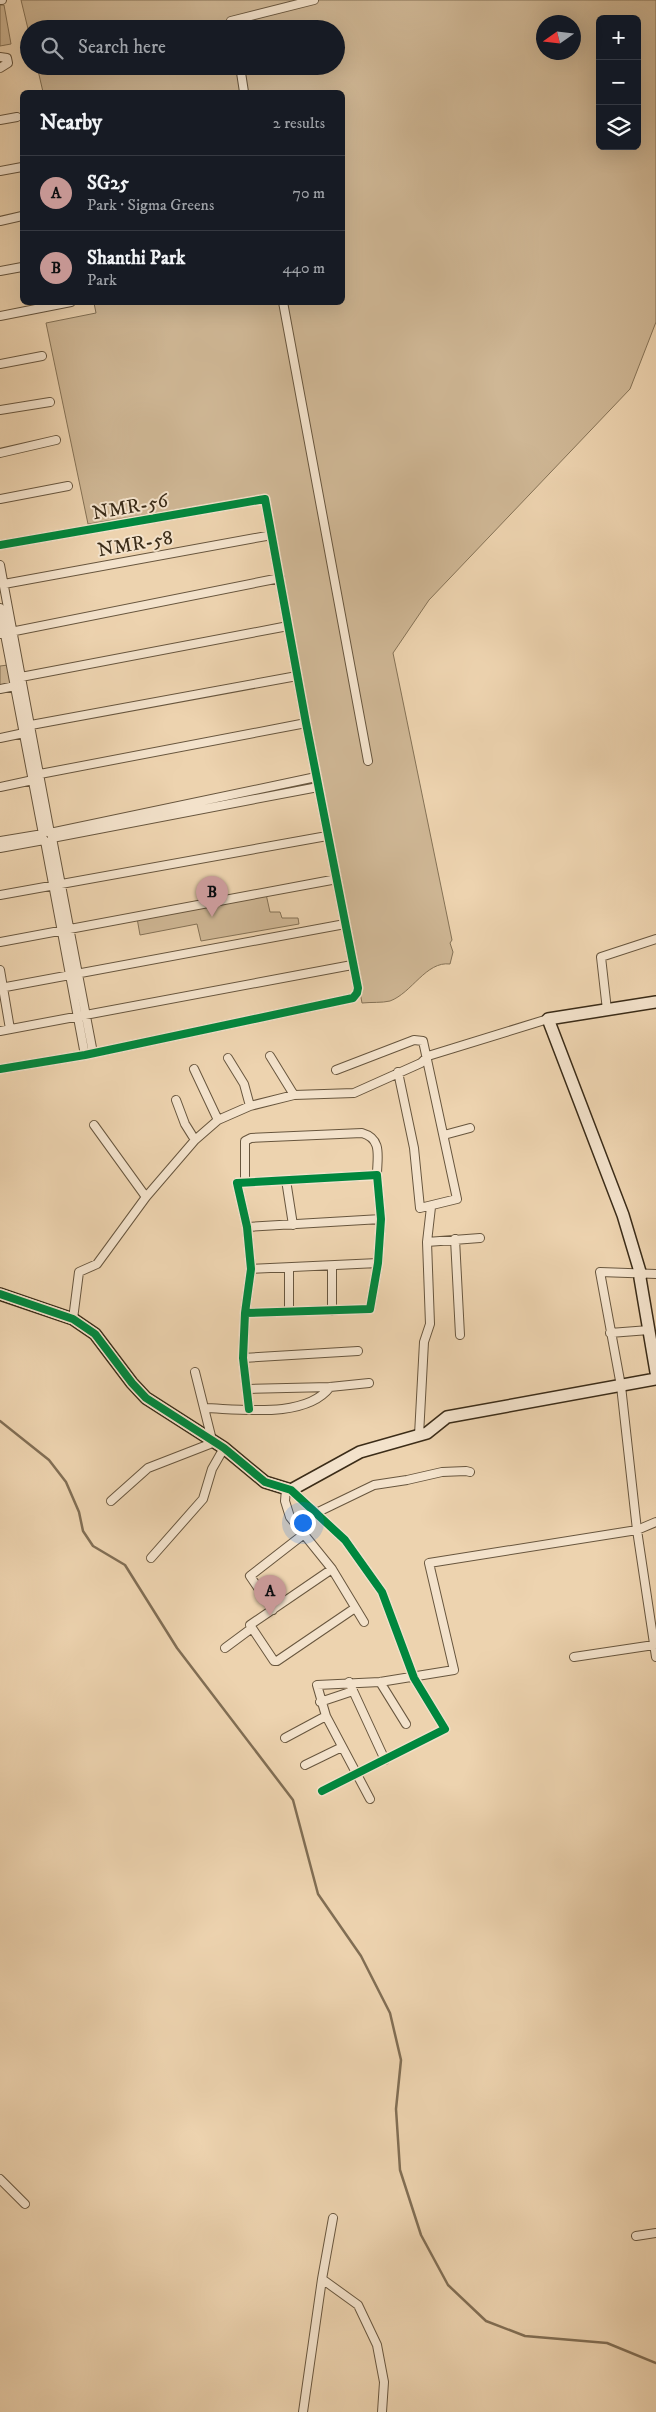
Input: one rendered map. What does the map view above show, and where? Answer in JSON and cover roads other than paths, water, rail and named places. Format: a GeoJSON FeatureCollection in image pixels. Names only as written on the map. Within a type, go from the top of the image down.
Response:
{"type":"FeatureCollection","features":[{"type":"Feature","properties":{"kind":"street"},"geometry":{"type":"LineString","coordinates":[[235,20],[313,0]]}},
{"type":"Feature","properties":{"kind":"street"},"geometry":{"type":"LineString","coordinates":[[0,56],[7,58],[8,63],[0,68]]}},
{"type":"Feature","properties":{"kind":"street"},"geometry":{"type":"LineString","coordinates":[[241,75],[244,90]]}},
{"type":"Feature","properties":{"kind":"street"},"geometry":{"type":"LineString","coordinates":[[0,120],[17,116]]}},
{"type":"Feature","properties":{"kind":"street"},"geometry":{"type":"LineString","coordinates":[[0,171],[20,167]]}},
{"type":"Feature","properties":{"kind":"street"},"geometry":{"type":"LineString","coordinates":[[0,220],[20,216]]}},
{"type":"Feature","properties":{"kind":"street"},"geometry":{"type":"LineString","coordinates":[[0,271],[20,266]]}},
{"type":"Feature","properties":{"kind":"street"},"geometry":{"type":"LineString","coordinates":[[0,316],[56,305]]}},
{"type":"Feature","properties":{"kind":"street"},"geometry":{"type":"LineString","coordinates":[[284,305],[368,761]]}},
{"type":"Feature","properties":{"kind":"street"},"geometry":{"type":"LineString","coordinates":[[0,364],[42,356]]}},
{"type":"Feature","properties":{"kind":"street"},"geometry":{"type":"LineString","coordinates":[[0,410],[50,402]]}},
{"type":"Feature","properties":{"kind":"street"},"geometry":{"type":"LineString","coordinates":[[0,453],[56,440]]}},
{"type":"Feature","properties":{"kind":"street"},"geometry":{"type":"LineString","coordinates":[[0,499],[68,486]]}},
{"type":"Feature","properties":{"kind":"street","name":"NMR-56"},"geometry":{"type":"LineString","coordinates":[[0,545],[265,499],[272,535]]}},
{"type":"Feature","properties":{"kind":"street"},"geometry":{"type":"LineString","coordinates":[[0,1069],[89,1054],[353,998],[357,994],[358,988],[327,836],[272,535]]}},
{"type":"Feature","properties":{"kind":"street","name":"NMR-58"},"geometry":{"type":"LineString","coordinates":[[4,584],[272,535]]}},
{"type":"Feature","properties":{"kind":"street"},"geometry":{"type":"LineString","coordinates":[[0,565],[4,584],[6,632],[15,686],[33,780],[57,885],[89,1054]]}},
{"type":"Feature","properties":{"kind":"street"},"geometry":{"type":"LineString","coordinates":[[6,632],[280,578]]}},
{"type":"Feature","properties":{"kind":"street"},"geometry":{"type":"LineString","coordinates":[[0,608],[21,677],[40,774],[47,837]]}},
{"type":"Feature","properties":{"kind":"street"},"geometry":{"type":"LineString","coordinates":[[21,677],[288,626]]}},
{"type":"Feature","properties":{"kind":"street"},"geometry":{"type":"LineString","coordinates":[[30,725],[297,676]]}},
{"type":"Feature","properties":{"kind":"street"},"geometry":{"type":"LineString","coordinates":[[0,689],[15,686]]}},
{"type":"Feature","properties":{"kind":"street"},"geometry":{"type":"LineString","coordinates":[[40,774],[306,723]]}},
{"type":"Feature","properties":{"kind":"street"},"geometry":{"type":"LineString","coordinates":[[0,738],[24,733]]}},
{"type":"Feature","properties":{"kind":"street"},"geometry":{"type":"LineString","coordinates":[[0,848],[316,777]]}},
{"type":"Feature","properties":{"kind":"street"},"geometry":{"type":"LineString","coordinates":[[0,787],[33,780]]}},
{"type":"Feature","properties":{"kind":"street"},"geometry":{"type":"LineString","coordinates":[[0,841],[47,837],[318,787]]}},
{"type":"Feature","properties":{"kind":"street"},"geometry":{"type":"LineString","coordinates":[[0,895],[327,836]]}},
{"type":"Feature","properties":{"kind":"street"},"geometry":{"type":"LineString","coordinates":[[0,942],[337,879]]}},
{"type":"Feature","properties":{"kind":"street"},"geometry":{"type":"LineString","coordinates":[[1,988],[345,924]]}},
{"type":"Feature","properties":{"kind":"street"},"geometry":{"type":"LineString","coordinates":[[607,1010],[601,957],[656,939]]}},
{"type":"Feature","properties":{"kind":"street"},"geometry":{"type":"LineString","coordinates":[[0,1031],[352,965]]}},
{"type":"Feature","properties":{"kind":"street"},"geometry":{"type":"LineString","coordinates":[[0,970],[1,988],[10,1029]]}},
{"type":"Feature","properties":{"kind":"street"},"geometry":{"type":"LineString","coordinates":[[73,1319],[79,1272],[97,1264],[146,1197],[195,1140],[218,1120],[250,1106],[294,1095],[354,1093],[421,1063],[428,1056],[548,1019],[656,1002]]}},
{"type":"Feature","properties":{"kind":"street"},"geometry":{"type":"LineString","coordinates":[[548,1019],[623,1215],[642,1275],[640,1278],[656,1372]]}},
{"type":"Feature","properties":{"kind":"street"},"geometry":{"type":"LineString","coordinates":[[336,1070],[414,1040],[423,1041],[428,1056],[457,1199],[420,1208],[414,1148],[398,1072]]}},
{"type":"Feature","properties":{"kind":"street"},"geometry":{"type":"LineString","coordinates":[[270,1056],[294,1095]]}},
{"type":"Feature","properties":{"kind":"street"},"geometry":{"type":"LineString","coordinates":[[228,1058],[244,1084],[250,1106]]}},
{"type":"Feature","properties":{"kind":"street"},"geometry":{"type":"LineString","coordinates":[[194,1069],[218,1120]]}},
{"type":"Feature","properties":{"kind":"street"},"geometry":{"type":"LineString","coordinates":[[176,1100],[185,1124],[195,1140]]}},
{"type":"Feature","properties":{"kind":"street"},"geometry":{"type":"LineString","coordinates":[[94,1125],[146,1197]]}},
{"type":"Feature","properties":{"kind":"street"},"geometry":{"type":"LineString","coordinates":[[444,1135],[470,1128]]}},
{"type":"Feature","properties":{"kind":"street"},"geometry":{"type":"LineString","coordinates":[[245,1183],[244,1148],[245,1141],[250,1138],[362,1133],[372,1136],[377,1142],[377,1176],[382,1219],[378,1263],[370,1309],[246,1313]]}},
{"type":"Feature","properties":{"kind":"street"},"geometry":{"type":"LineString","coordinates":[[249,1409],[243,1358],[251,1269],[247,1226],[237,1183],[377,1176]]}},
{"type":"Feature","properties":{"kind":"street"},"geometry":{"type":"LineString","coordinates":[[286,1180],[293,1225]]}},
{"type":"Feature","properties":{"kind":"street"},"geometry":{"type":"LineString","coordinates":[[419,1435],[424,1342],[430,1324],[427,1242],[431,1206]]}},
{"type":"Feature","properties":{"kind":"street"},"geometry":{"type":"LineString","coordinates":[[247,1226],[382,1219]]}},
{"type":"Feature","properties":{"kind":"street"},"geometry":{"type":"LineString","coordinates":[[427,1242],[480,1238]]}},
{"type":"Feature","properties":{"kind":"street"},"geometry":{"type":"LineString","coordinates":[[455,1239],[460,1335]]}},
{"type":"Feature","properties":{"kind":"street"},"geometry":{"type":"LineString","coordinates":[[251,1269],[378,1263]]}},
{"type":"Feature","properties":{"kind":"street"},"geometry":{"type":"LineString","coordinates":[[332,1266],[332,1311]]}},
{"type":"Feature","properties":{"kind":"street"},"geometry":{"type":"LineString","coordinates":[[289,1268],[289,1312]]}},
{"type":"Feature","properties":{"kind":"street"},"geometry":{"type":"LineString","coordinates":[[656,1274],[600,1272],[621,1386],[637,1530],[656,1657]]}},
{"type":"Feature","properties":{"kind":"street"},"geometry":{"type":"LineString","coordinates":[[0,1294],[73,1319],[96,1334],[132,1383],[146,1398],[217,1443],[265,1482],[288,1489],[316,1513],[345,1540],[382,1592],[414,1678],[445,1729],[322,1791]]}},
{"type":"Feature","properties":{"kind":"street"},"geometry":{"type":"LineString","coordinates":[[610,1333],[649,1330]]}},
{"type":"Feature","properties":{"kind":"street"},"geometry":{"type":"LineString","coordinates":[[243,1358],[358,1352]]}},
{"type":"Feature","properties":{"kind":"street"},"geometry":{"type":"LineString","coordinates":[[151,1558],[203,1499],[212,1469],[217,1443],[204,1408],[195,1372]]}},
{"type":"Feature","properties":{"kind":"street"},"geometry":{"type":"LineString","coordinates":[[364,1622],[332,1569],[290,1517],[285,1501],[288,1489],[360,1452],[427,1433],[447,1417],[656,1379]]}},
{"type":"Feature","properties":{"kind":"street"},"geometry":{"type":"LineString","coordinates":[[248,1389],[330,1387],[369,1383]]}},
{"type":"Feature","properties":{"kind":"street"},"geometry":{"type":"LineString","coordinates":[[204,1408],[292,1409],[324,1395],[330,1387]]}},
{"type":"Feature","properties":{"kind":"street"},"geometry":{"type":"LineString","coordinates":[[111,1502],[148,1468],[217,1443]]}},
{"type":"Feature","properties":{"kind":"street"},"geometry":{"type":"LineString","coordinates":[[316,1513],[374,1484],[407,1480],[442,1472],[470,1472]]}},
{"type":"Feature","properties":{"kind":"street"},"geometry":{"type":"LineString","coordinates":[[370,1798],[326,1716],[320,1702],[317,1686],[349,1682],[380,1682],[454,1670],[429,1563],[637,1530],[656,1522]]}},
{"type":"Feature","properties":{"kind":"street"},"geometry":{"type":"LineString","coordinates":[[273,1610],[250,1576],[304,1534]]}},
{"type":"Feature","properties":{"kind":"street"},"geometry":{"type":"LineString","coordinates":[[332,1569],[250,1625],[274,1661],[277,1661],[355,1608]]}},
{"type":"Feature","properties":{"kind":"street"},"geometry":{"type":"LineString","coordinates":[[225,1648],[252,1628]]}},
{"type":"Feature","properties":{"kind":"street"},"geometry":{"type":"LineString","coordinates":[[574,1657],[654,1645]]}},
{"type":"Feature","properties":{"kind":"street"},"geometry":{"type":"LineString","coordinates":[[349,1682],[385,1760]]}},
{"type":"Feature","properties":{"kind":"street"},"geometry":{"type":"LineString","coordinates":[[380,1682],[406,1724]]}},
{"type":"Feature","properties":{"kind":"street"},"geometry":{"type":"LineString","coordinates":[[320,1702],[353,1691]]}},
{"type":"Feature","properties":{"kind":"street"},"geometry":{"type":"LineString","coordinates":[[285,1738],[326,1716]]}},
{"type":"Feature","properties":{"kind":"street"},"geometry":{"type":"LineString","coordinates":[[305,1765],[342,1746]]}},
{"type":"Feature","properties":{"kind":"street"},"geometry":{"type":"LineString","coordinates":[[0,2178],[24,2204]]}},
{"type":"Feature","properties":{"kind":"street"},"geometry":{"type":"LineString","coordinates":[[303,2412],[322,2279],[333,2218]]}},
{"type":"Feature","properties":{"kind":"street"},"geometry":{"type":"LineString","coordinates":[[636,2236],[656,2234]]}},
{"type":"Feature","properties":{"kind":"street"},"geometry":{"type":"LineString","coordinates":[[322,2279],[358,2305],[377,2345],[384,2382],[382,2412]]}},
{"type":"Feature","properties":{"kind":"waterway"},"geometry":{"type":"LineString","coordinates":[[0,1421],[49,1460],[66,1482],[79,1512],[83,1531],[93,1546],[125,1565],[177,1648],[293,1800],[318,1894],[361,1956],[390,2013],[401,2060],[396,2109],[400,2170],[421,2235],[448,2285],[486,2321],[525,2336],[607,2343],[656,2363]]}},
{"type":"Feature","properties":{"kind":"place","name":"Shanthi Park"},"geometry":{"type":"Point","coordinates":[212,917]}},
{"type":"Feature","properties":{"kind":"place","name":"SG25"},"geometry":{"type":"Point","coordinates":[270,1616]}}]}
